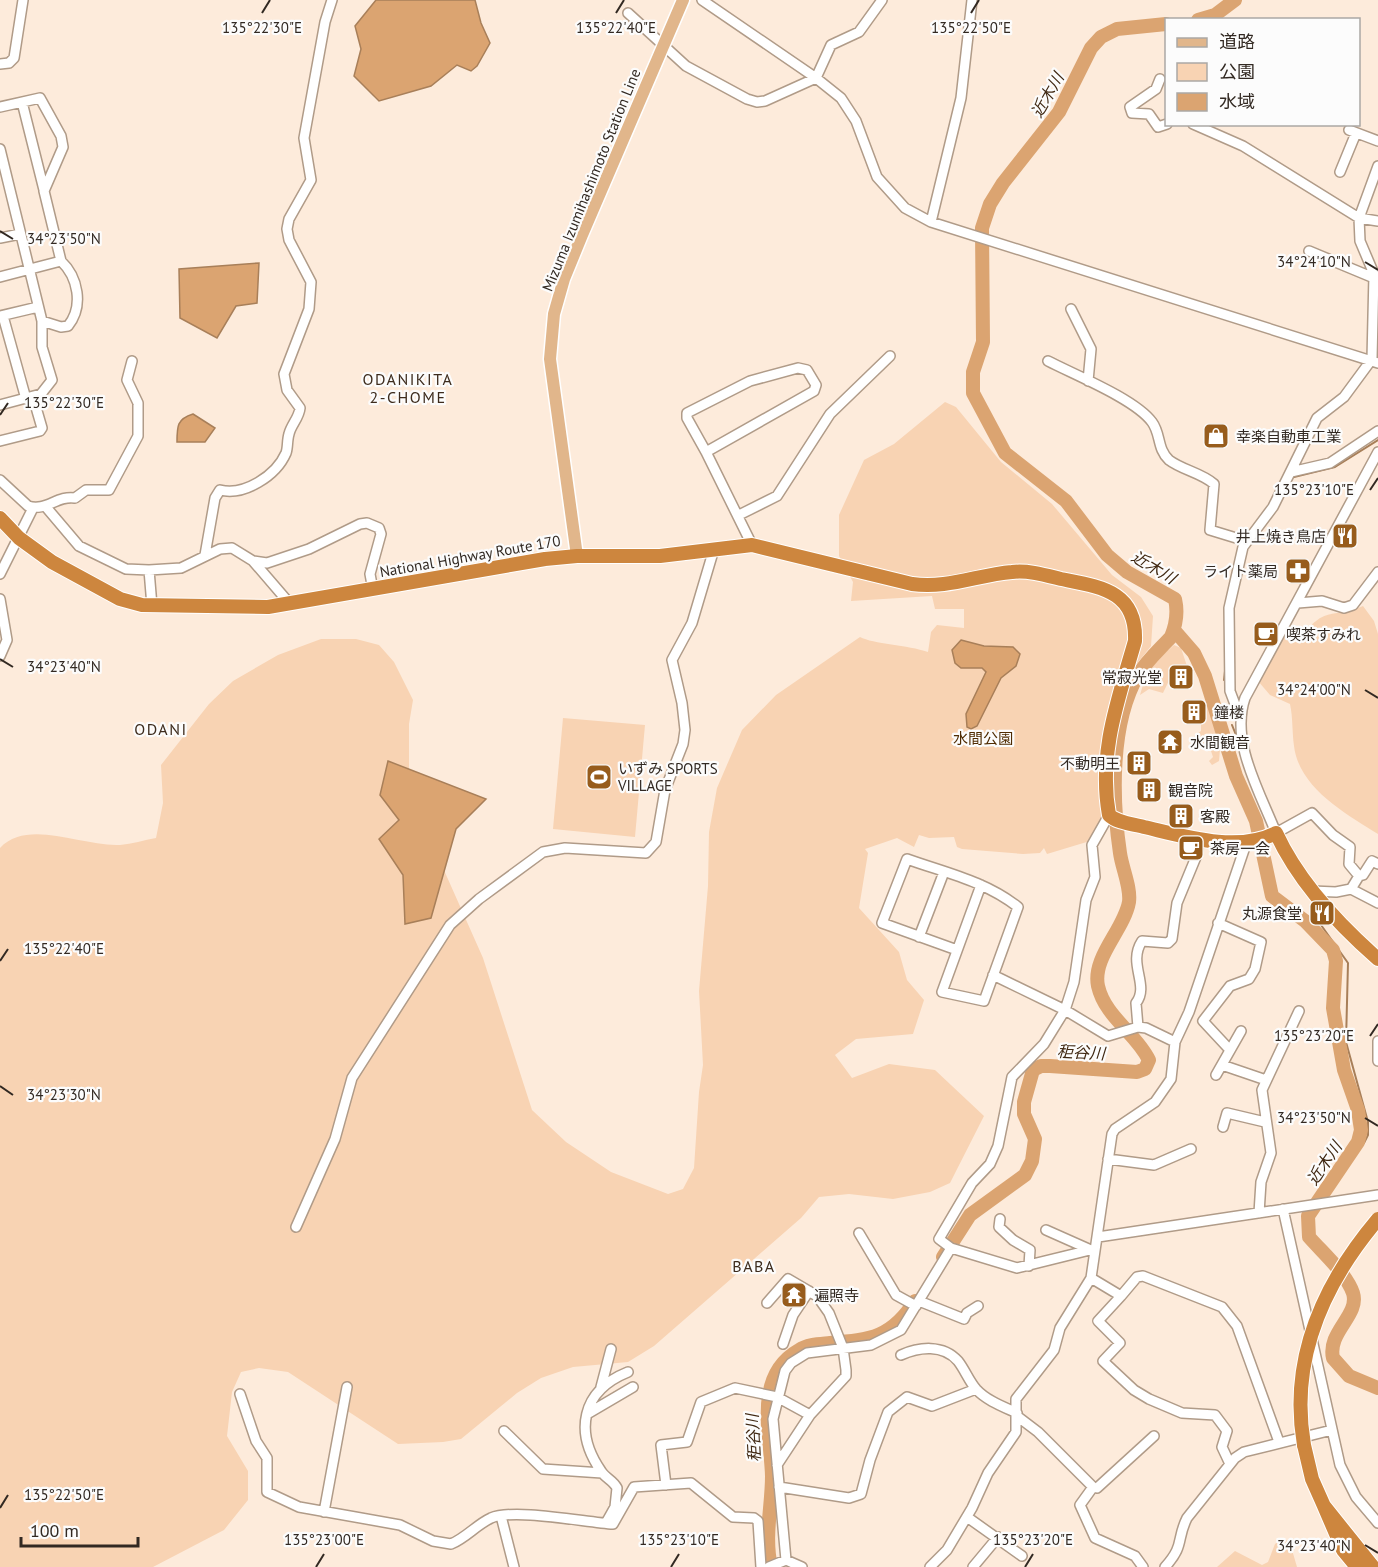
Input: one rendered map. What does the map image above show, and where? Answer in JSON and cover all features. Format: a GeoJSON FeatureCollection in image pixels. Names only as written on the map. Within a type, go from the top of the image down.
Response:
{"type":"FeatureCollection","features":[{"type":"Feature","properties":{"kind":"highway","name":"National Highway Route 170"},"geometry":{"type":"LineString","coordinates":[[0,518],[19,538],[52,562],[130,603],[152,606],[243,608],[291,604],[538,560],[577,556],[660,556],[752,545],[912,584],[936,586],[1024,572],[1084,583],[1108,590],[1117,596],[1132,612],[1135,630],[1135,641],[1107,739],[1106,784],[1110,817]]}},
{"type":"Feature","properties":{"kind":"highway"},"geometry":{"type":"LineString","coordinates":[[1110,817],[1130,824],[1200,839],[1249,840],[1273,834],[1312,891],[1378,959]]}},
{"type":"Feature","properties":{"kind":"highway"},"geometry":{"type":"LineString","coordinates":[[1358,1567],[1343,1550],[1312,1479],[1300,1423],[1300,1390],[1311,1330],[1334,1281],[1378,1219]]}},
{"type":"Feature","properties":{"kind":"highway"},"geometry":{"type":"LineString","coordinates":[[1324,1506],[1373,1567]]}},
{"type":"Feature","properties":{"kind":"main road","name":"Mizuma Izumihashimoto Station Line"},"geometry":{"type":"LineString","coordinates":[[577,556],[550,359],[554,314],[564,279],[683,0]]}},
{"type":"Feature","properties":{"kind":"street"},"geometry":{"type":"LineString","coordinates":[[0,64],[9,63],[14,58],[23,0]]}},
{"type":"Feature","properties":{"kind":"street"},"geometry":{"type":"LineString","coordinates":[[205,555],[215,498],[220,490],[229,492],[249,486],[271,474],[286,453],[288,435],[299,414],[300,408],[287,390],[284,374],[309,309],[311,282],[289,240],[286,229],[289,219],[311,180],[304,138],[325,22],[332,0]]}},
{"type":"Feature","properties":{"kind":"street"},"geometry":{"type":"LineString","coordinates":[[702,0],[816,78],[848,107],[877,177],[905,208],[931,222],[1375,361]]}},
{"type":"Feature","properties":{"kind":"street"},"geometry":{"type":"LineString","coordinates":[[628,13],[663,46],[704,78],[723,84],[747,99],[757,102],[816,78],[831,45],[859,32],[882,0]]}},
{"type":"Feature","properties":{"kind":"street"},"geometry":{"type":"LineString","coordinates":[[931,222],[961,99],[972,0]]}},
{"type":"Feature","properties":{"kind":"street"},"geometry":{"type":"LineString","coordinates":[[1160,79],[1156,88],[1130,108],[1132,113],[1149,114],[1158,127],[1165,125]]}},
{"type":"Feature","properties":{"kind":"street"},"geometry":{"type":"LineString","coordinates":[[0,107],[40,98],[61,136],[63,147],[44,191]]}},
{"type":"Feature","properties":{"kind":"street"},"geometry":{"type":"LineString","coordinates":[[22,102],[61,261],[74,278],[77,308],[68,326],[61,327],[42,321]]}},
{"type":"Feature","properties":{"kind":"street"},"geometry":{"type":"LineString","coordinates":[[1198,126],[1243,146],[1359,218],[1378,221]]}},
{"type":"Feature","properties":{"kind":"street"},"geometry":{"type":"LineString","coordinates":[[1340,171],[1352,131],[1378,141]]}},
{"type":"Feature","properties":{"kind":"street"},"geometry":{"type":"LineString","coordinates":[[0,149],[42,321],[42,347],[52,380],[41,394],[0,405]]}},
{"type":"Feature","properties":{"kind":"street"},"geometry":{"type":"LineString","coordinates":[[1359,876],[1349,864],[1350,847],[1333,835],[1312,813],[1273,834],[1248,762],[1239,715],[1230,691],[1229,608],[1246,541],[1273,507],[1291,472],[1292,465],[1321,412],[1344,397],[1375,361],[1374,278],[1360,241],[1359,218],[1378,166]]}},
{"type":"Feature","properties":{"kind":"street"},"geometry":{"type":"LineString","coordinates":[[0,238],[20,234]]}},
{"type":"Feature","properties":{"kind":"street"},"geometry":{"type":"LineString","coordinates":[[1309,251],[1374,278]]}},
{"type":"Feature","properties":{"kind":"street"},"geometry":{"type":"LineString","coordinates":[[0,277],[61,261]]}},
{"type":"Feature","properties":{"kind":"street"},"geometry":{"type":"LineString","coordinates":[[0,441],[39,431],[42,428],[29,398],[2,316],[38,307]]}},
{"type":"Feature","properties":{"kind":"street"},"geometry":{"type":"LineString","coordinates":[[1071,309],[1091,349],[1088,381]]}},
{"type":"Feature","properties":{"kind":"street"},"geometry":{"type":"LineString","coordinates":[[739,515],[777,495],[830,414],[890,356]]}},
{"type":"Feature","properties":{"kind":"street"},"geometry":{"type":"LineString","coordinates":[[1048,361],[1137,408],[1152,421],[1158,431],[1163,453],[1170,460],[1214,484],[1210,530],[1246,541]]}},
{"type":"Feature","properties":{"kind":"street"},"geometry":{"type":"LineString","coordinates":[[0,480],[33,508],[46,507],[61,499],[75,498],[86,490],[109,490],[122,461],[138,436],[138,403],[127,380],[132,362]]}},
{"type":"Feature","properties":{"kind":"street"},"geometry":{"type":"LineString","coordinates":[[706,452],[814,391],[816,385],[807,370],[786,369],[750,381],[687,413],[687,418],[739,515],[752,545]]}},
{"type":"Feature","properties":{"kind":"street"},"geometry":{"type":"LineString","coordinates":[[1291,472],[1330,463],[1378,431]]}},
{"type":"Feature","properties":{"kind":"street"},"geometry":{"type":"LineString","coordinates":[[1239,715],[1245,699],[1378,452]]}},
{"type":"Feature","properties":{"kind":"street"},"geometry":{"type":"LineString","coordinates":[[46,507],[79,546],[126,569],[181,568],[220,549],[232,548],[253,561],[291,604]]}},
{"type":"Feature","properties":{"kind":"street"},"geometry":{"type":"LineString","coordinates":[[0,574],[33,508]]}},
{"type":"Feature","properties":{"kind":"street"},"geometry":{"type":"LineString","coordinates":[[253,561],[267,563],[291,557],[360,524],[367,523],[379,528],[381,534],[370,574],[373,590]]}},
{"type":"Feature","properties":{"kind":"street"},"geometry":{"type":"LineString","coordinates":[[296,1227],[335,1139],[352,1078],[450,925],[479,899],[543,852],[566,848],[646,854],[656,842],[666,790],[682,744],[684,730],[682,703],[672,660],[692,623],[714,549]]}},
{"type":"Feature","properties":{"kind":"street"},"geometry":{"type":"LineString","coordinates":[[149,570],[152,606]]}},
{"type":"Feature","properties":{"kind":"street"},"geometry":{"type":"LineString","coordinates":[[1298,603],[1322,601],[1344,608],[1353,605],[1378,572]]}},
{"type":"Feature","properties":{"kind":"street"},"geometry":{"type":"LineString","coordinates":[[0,599],[7,640],[0,656]]}},
{"type":"Feature","properties":{"kind":"street"},"geometry":{"type":"LineString","coordinates":[[1093,1249],[1029,1266],[1003,1266],[967,1251],[951,1248],[939,1239],[972,1183],[990,1164],[998,1146],[1012,1077],[1044,1044],[1065,1010],[1074,982],[1086,900],[1095,877],[1092,845],[1110,817]]}},
{"type":"Feature","properties":{"kind":"street"},"geometry":{"type":"LineString","coordinates":[[1138,1027],[1136,1004],[1141,998],[1140,979],[1135,967],[1137,949],[1142,942],[1168,942],[1172,939],[1177,903],[1196,857],[1200,839]]}},
{"type":"Feature","properties":{"kind":"street"},"geometry":{"type":"LineString","coordinates":[[930,1567],[947,1550],[967,1517],[988,1473],[1016,1432],[1016,1400],[1019,1393],[1054,1350],[1060,1328],[1091,1278],[1093,1249],[1098,1237],[1108,1159],[1115,1129],[1155,1102],[1165,1091],[1174,1065],[1176,1042],[1249,840]]}},
{"type":"Feature","properties":{"kind":"street"},"geometry":{"type":"LineString","coordinates":[[957,950],[882,923],[907,859],[996,890],[1018,907],[984,1001],[942,992],[981,885]]}},
{"type":"Feature","properties":{"kind":"street"},"geometry":{"type":"LineString","coordinates":[[1351,889],[1372,861],[1378,864]]}},
{"type":"Feature","properties":{"kind":"street"},"geometry":{"type":"LineString","coordinates":[[919,937],[944,872]]}},
{"type":"Feature","properties":{"kind":"street"},"geometry":{"type":"LineString","coordinates":[[1312,891],[1336,892],[1351,889],[1378,903]]}},
{"type":"Feature","properties":{"kind":"street"},"geometry":{"type":"LineString","coordinates":[[1218,923],[1261,942],[1258,961],[1249,979],[1230,987],[1203,1021],[1230,1050]]}},
{"type":"Feature","properties":{"kind":"street"},"geometry":{"type":"LineString","coordinates":[[993,975],[1065,1010],[1108,1036],[1118,1035],[1138,1027],[1146,1028],[1176,1042]]}},
{"type":"Feature","properties":{"kind":"street"},"geometry":{"type":"LineString","coordinates":[[1259,1213],[1261,1182],[1270,1153],[1262,1090],[1299,1011]]}},
{"type":"Feature","properties":{"kind":"street"},"geometry":{"type":"LineString","coordinates":[[1216,1075],[1242,1031]]}},
{"type":"Feature","properties":{"kind":"street"},"geometry":{"type":"LineString","coordinates":[[1378,1041],[1376,1051],[1378,1061]]}},
{"type":"Feature","properties":{"kind":"street"},"geometry":{"type":"LineString","coordinates":[[1222,1065],[1266,1080]]}},
{"type":"Feature","properties":{"kind":"street"},"geometry":{"type":"LineString","coordinates":[[1223,1126],[1227,1113],[1265,1122]]}},
{"type":"Feature","properties":{"kind":"street"},"geometry":{"type":"LineString","coordinates":[[1108,1159],[1154,1165],[1191,1149]]}},
{"type":"Feature","properties":{"kind":"street"},"geometry":{"type":"LineString","coordinates":[[1098,1237],[1335,1199],[1378,1195]]}},
{"type":"Feature","properties":{"kind":"street"},"geometry":{"type":"LineString","coordinates":[[1283,1209],[1340,1465],[1356,1497],[1378,1523]]}},
{"type":"Feature","properties":{"kind":"street"},"geometry":{"type":"LineString","coordinates":[[1000,1219],[999,1227],[1013,1240],[1030,1250],[1029,1266]]}},
{"type":"Feature","properties":{"kind":"street"},"geometry":{"type":"LineString","coordinates":[[1047,1230],[1093,1249]]}},
{"type":"Feature","properties":{"kind":"street"},"geometry":{"type":"LineString","coordinates":[[859,1233],[896,1295],[964,1319],[967,1313],[978,1306]]}},
{"type":"Feature","properties":{"kind":"street"},"geometry":{"type":"LineString","coordinates":[[786,1560],[773,1419],[785,1371],[798,1358],[816,1351],[871,1345],[890,1338],[901,1330],[951,1248]]}},
{"type":"Feature","properties":{"kind":"street"},"geometry":{"type":"LineString","coordinates":[[1230,1464],[1222,1446],[1227,1431],[1220,1419],[1215,1415],[1182,1413],[1149,1399],[1134,1390],[1103,1360],[1120,1343],[1098,1321],[1137,1278],[1143,1276],[1222,1307],[1237,1326],[1279,1442]]}},
{"type":"Feature","properties":{"kind":"street"},"geometry":{"type":"LineString","coordinates":[[1091,1278],[1121,1296]]}},
{"type":"Feature","properties":{"kind":"street"},"geometry":{"type":"LineString","coordinates":[[767,1303],[788,1279],[809,1291],[829,1312],[843,1348],[846,1376],[810,1415],[777,1465]]}},
{"type":"Feature","properties":{"kind":"street"},"geometry":{"type":"LineString","coordinates":[[783,1344],[794,1316],[809,1291]]}},
{"type":"Feature","properties":{"kind":"street"},"geometry":{"type":"LineString","coordinates":[[901,1355],[921,1346],[950,1354],[957,1360],[976,1389],[1017,1415],[1038,1432],[1092,1487],[1097,1488],[1154,1436]]}},
{"type":"Feature","properties":{"kind":"street"},"geometry":{"type":"LineString","coordinates":[[600,1390],[611,1350]]}},
{"type":"Feature","properties":{"kind":"street"},"geometry":{"type":"LineString","coordinates":[[606,1524],[618,1496],[614,1483],[602,1473],[584,1440],[588,1405],[600,1390],[616,1377],[628,1372]]}},
{"type":"Feature","properties":{"kind":"street"},"geometry":{"type":"LineString","coordinates":[[324,1512],[347,1387]]}},
{"type":"Feature","properties":{"kind":"street"},"geometry":{"type":"LineString","coordinates":[[587,1414],[633,1387]]}},
{"type":"Feature","properties":{"kind":"street"},"geometry":{"type":"LineString","coordinates":[[666,1485],[661,1445],[687,1442],[701,1402],[735,1388],[777,1397],[810,1415]]}},
{"type":"Feature","properties":{"kind":"street"},"geometry":{"type":"LineString","coordinates":[[779,1487],[849,1498],[861,1494],[870,1460],[891,1407],[907,1397],[932,1406],[976,1389]]}},
{"type":"Feature","properties":{"kind":"street"},"geometry":{"type":"LineString","coordinates":[[240,1395],[256,1441],[267,1458],[267,1492],[299,1507],[400,1525],[442,1544],[458,1542],[491,1518],[501,1516],[534,1514],[550,1518],[613,1524],[634,1487],[691,1483],[733,1517],[754,1518],[758,1521],[762,1567]]}},
{"type":"Feature","properties":{"kind":"street"},"geometry":{"type":"LineString","coordinates":[[1165,1567],[1180,1546],[1182,1527],[1187,1518],[1230,1464],[1244,1452],[1332,1430]]}},
{"type":"Feature","properties":{"kind":"street"},"geometry":{"type":"LineString","coordinates":[[504,1431],[543,1469],[602,1473]]}},
{"type":"Feature","properties":{"kind":"street"},"geometry":{"type":"LineString","coordinates":[[1092,1487],[1080,1505],[1095,1538],[1135,1556],[1143,1567]]}},
{"type":"Feature","properties":{"kind":"street"},"geometry":{"type":"LineString","coordinates":[[501,1516],[514,1567]]}},
{"type":"Feature","properties":{"kind":"street"},"geometry":{"type":"LineString","coordinates":[[967,1517],[1022,1556]]}},
{"type":"Feature","properties":{"kind":"street"},"geometry":{"type":"LineString","coordinates":[[973,1567],[998,1537]]}},
{"type":"Feature","properties":{"kind":"street"},"geometry":{"type":"LineString","coordinates":[[770,1567],[786,1560],[802,1567]]}},
{"type":"Feature","properties":{"kind":"green space","name":"水間公園"},"geometry":{"type":"Polygon","coordinates":[[[945,402],[956,407],[1001,462],[1052,504],[1112,575],[1141,597],[1153,616],[1151,646],[1131,671],[1116,727],[1104,819],[1090,841],[1047,854],[1044,848],[1040,853],[1023,854],[962,849],[957,847],[954,837],[929,838],[919,835],[914,847],[897,838],[865,849],[868,853],[859,908],[899,952],[907,980],[924,1000],[913,1034],[856,1039],[835,1055],[852,1078],[889,1064],[935,1070],[984,1116],[950,1183],[930,1192],[893,1199],[849,1194],[819,1197],[801,1218],[654,1346],[628,1362],[573,1367],[541,1378],[517,1393],[461,1439],[398,1444],[288,1372],[259,1368],[241,1372],[232,1392],[227,1436],[248,1471],[248,1500],[224,1530],[153,1567],[0,1567],[0,848],[12,839],[25,835],[41,834],[120,845],[156,838],[163,803],[161,765],[209,704],[233,681],[278,655],[321,639],[356,639],[379,645],[394,662],[413,700],[409,724],[409,774],[431,841],[483,958],[532,1110],[566,1142],[611,1172],[668,1194],[683,1189],[694,1168],[703,1065],[699,991],[708,886],[709,832],[717,788],[742,730],[776,695],[860,637],[928,652],[931,632],[937,625],[964,628],[964,609],[935,609],[932,596],[851,601],[853,582],[839,556],[839,515],[864,460],[894,444],[945,402]]]}},
{"type":"Feature","properties":{"kind":"green space"},"geometry":{"type":"Polygon","coordinates":[[[1363,606],[1374,621],[1378,634],[1378,834],[1352,818],[1314,787],[1298,761],[1294,746],[1290,704],[1270,695],[1258,681],[1287,631],[1301,638],[1309,627],[1323,617],[1363,606]]]}},
{"type":"Feature","properties":{"kind":"green space"},"geometry":{"type":"Polygon","coordinates":[[[1174,645],[1181,648],[1187,666],[1176,666],[1163,693],[1149,689],[1140,695],[1148,668],[1174,645]]]}},
{"type":"Feature","properties":{"kind":"green space"},"geometry":{"type":"Polygon","coordinates":[[[1207,704],[1220,749],[1219,761],[1212,765],[1209,761],[1213,757],[1211,751],[1200,747],[1194,736],[1201,731],[1201,709],[1207,704]]]}},
{"type":"Feature","properties":{"kind":"green space","name":"いずみ SPORTS VILLAGE"},"geometry":{"type":"Polygon","coordinates":[[[563,718],[645,725],[635,837],[553,829],[563,718]]]}},
{"type":"Feature","properties":{"kind":"green space"},"geometry":{"type":"Polygon","coordinates":[[[1283,1538],[1290,1543],[1297,1567],[1217,1567],[1235,1551],[1262,1565],[1268,1562],[1275,1544],[1283,1538]]]}},
{"type":"Feature","properties":{"kind":"water"},"geometry":{"type":"Polygon","coordinates":[[[376,0],[475,0],[481,23],[490,43],[477,66],[471,71],[457,65],[431,86],[379,101],[354,76],[361,49],[355,26],[376,0]]]}},
{"type":"Feature","properties":{"kind":"water"},"geometry":{"type":"Polygon","coordinates":[[[259,263],[257,303],[236,306],[217,338],[180,318],[179,269],[259,263]]]}},
{"type":"Feature","properties":{"kind":"water"},"geometry":{"type":"Polygon","coordinates":[[[193,414],[215,428],[205,442],[177,442],[179,424],[184,418],[193,414]]]}},
{"type":"Feature","properties":{"kind":"water"},"geometry":{"type":"Polygon","coordinates":[[[961,640],[984,646],[1013,647],[1020,654],[1016,666],[1001,678],[977,726],[971,729],[967,727],[966,714],[986,672],[982,668],[961,668],[955,663],[952,650],[961,640]]]}},
{"type":"Feature","properties":{"kind":"water"},"geometry":{"type":"Polygon","coordinates":[[[388,761],[486,799],[456,829],[431,918],[405,924],[403,875],[379,839],[399,820],[380,795],[388,761]]]}},
{"type":"Feature","properties":{"kind":"waterway","name":"近木川"},"geometry":{"type":"LineString","coordinates":[[1205,18],[1215,15],[1235,0]]}},
{"type":"Feature","properties":{"kind":"waterway","name":"秬谷川"},"geometry":{"type":"LineString","coordinates":[[943,1257],[970,1215],[1025,1175],[1032,1161],[1035,1139],[1024,1114],[1024,1102],[1033,1070],[1041,1066],[1050,1066],[1137,1072],[1145,1069],[1149,1060],[1137,1041],[1107,1007],[1098,986],[1097,975],[1104,954],[1121,923],[1129,902],[1129,890],[1117,832],[1115,786],[1122,715],[1138,675],[1171,637],[1176,618],[1175,599],[1127,572],[1107,555],[1066,501],[1005,453],[973,393],[973,372],[983,342],[982,228],[990,204],[1003,183],[1059,112],[1091,48],[1101,37],[1117,29],[1165,24]]}},
{"type":"Feature","properties":{"kind":"waterway"},"geometry":{"type":"LineString","coordinates":[[1294,477],[1335,467],[1378,440]]}},
{"type":"Feature","properties":{"kind":"waterway","name":"近木川"},"geometry":{"type":"LineString","coordinates":[[1174,630],[1194,653],[1205,676],[1236,776],[1256,821],[1272,896],[1305,921],[1333,950],[1336,961],[1333,1008],[1344,1070],[1358,1110],[1361,1130],[1358,1142],[1308,1216],[1309,1237],[1340,1271],[1353,1293],[1352,1309],[1335,1340],[1332,1349],[1333,1358],[1349,1376],[1378,1388]]}},
{"type":"Feature","properties":{"kind":"waterway"},"geometry":{"type":"LineString","coordinates":[[1224,680],[1225,671]]}},
{"type":"Feature","properties":{"kind":"waterway"},"geometry":{"type":"LineString","coordinates":[[1232,725],[1236,735]]}},
{"type":"Feature","properties":{"kind":"waterway"},"geometry":{"type":"LineString","coordinates":[[1312,901],[1321,925],[1348,963],[1346,1042],[1368,1122],[1368,1135],[1364,1143],[1358,1142]]}},
{"type":"Feature","properties":{"kind":"waterway","name":"秬谷川"},"geometry":{"type":"LineString","coordinates":[[771,1567],[768,1533],[772,1476],[768,1407],[775,1375],[785,1361],[806,1347],[869,1338],[889,1329],[898,1322],[915,1301]]}},
{"type":"Feature","properties":{"kind":"place","name":"幸楽自動車工業"},"geometry":{"type":"Point","coordinates":[1216,436]}},
{"type":"Feature","properties":{"kind":"place","name":"井上焼き鳥店"},"geometry":{"type":"Point","coordinates":[1345,536]}},
{"type":"Feature","properties":{"kind":"place","name":"ライト薬局"},"geometry":{"type":"Point","coordinates":[1298,571]}},
{"type":"Feature","properties":{"kind":"place","name":"喫茶すみれ"},"geometry":{"type":"Point","coordinates":[1266,634]}},
{"type":"Feature","properties":{"kind":"place","name":"常寂光堂"},"geometry":{"type":"Point","coordinates":[1181,677]}},
{"type":"Feature","properties":{"kind":"place","name":"鐘楼"},"geometry":{"type":"Point","coordinates":[1194,712]}},
{"type":"Feature","properties":{"kind":"place","name":"水間観音"},"geometry":{"type":"Point","coordinates":[1170,742]}},
{"type":"Feature","properties":{"kind":"place","name":"不動明王"},"geometry":{"type":"Point","coordinates":[1139,763]}},
{"type":"Feature","properties":{"kind":"place","name":"いずみ SPORTS VILLAGE"},"geometry":{"type":"Point","coordinates":[599,777]}},
{"type":"Feature","properties":{"kind":"place","name":"観音院"},"geometry":{"type":"Point","coordinates":[1149,790]}},
{"type":"Feature","properties":{"kind":"place","name":"客殿"},"geometry":{"type":"Point","coordinates":[1181,816]}},
{"type":"Feature","properties":{"kind":"place","name":"茶房一会"},"geometry":{"type":"Point","coordinates":[1191,848]}},
{"type":"Feature","properties":{"kind":"place","name":"丸源食堂"},"geometry":{"type":"Point","coordinates":[1322,913]}},
{"type":"Feature","properties":{"kind":"place","name":"遍照寺"},"geometry":{"type":"Point","coordinates":[794,1295]}},
{"type":"Feature","properties":{"kind":"district","name":"ODANIKITA 2-CHOME"},"geometry":{"type":"Point","coordinates":[408,388]}},
{"type":"Feature","properties":{"kind":"district","name":"ODANI"},"geometry":{"type":"Point","coordinates":[161,729]}},
{"type":"Feature","properties":{"kind":"district","name":"BABA"},"geometry":{"type":"Point","coordinates":[754,1266]}}]}
